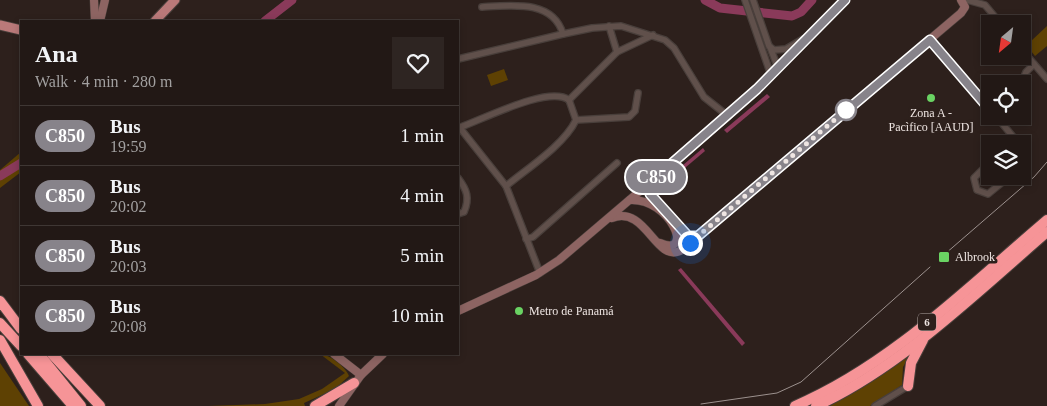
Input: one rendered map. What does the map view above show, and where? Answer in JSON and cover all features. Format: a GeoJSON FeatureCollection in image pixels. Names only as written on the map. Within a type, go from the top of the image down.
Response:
{"type":"FeatureCollection","features":[{"type":"Feature","properties":{"kind":"highway","name":"6"},"geometry":{"type":"LineString","coordinates":[[795,406],[842,383],[900,344],[1047,220]]}},
{"type":"Feature","properties":{"kind":"highway","name":"6"},"geometry":{"type":"LineString","coordinates":[[816,406],[874,373],[928,333],[1047,232]]}},
{"type":"Feature","properties":{"kind":"highway"},"geometry":{"type":"LineString","coordinates":[[3,305],[20,321]]}},
{"type":"Feature","properties":{"kind":"highway"},"geometry":{"type":"LineString","coordinates":[[3,305],[20,328]]}},
{"type":"Feature","properties":{"kind":"highway"},"geometry":{"type":"LineString","coordinates":[[0,323],[20,345]]}},
{"type":"Feature","properties":{"kind":"highway"},"geometry":{"type":"LineString","coordinates":[[908,386],[911,363],[928,333]]}},
{"type":"Feature","properties":{"kind":"highway"},"geometry":{"type":"LineString","coordinates":[[0,340],[38,406]]}},
{"type":"Feature","properties":{"kind":"highway"},"geometry":{"type":"LineString","coordinates":[[29,355],[73,406]]}},
{"type":"Feature","properties":{"kind":"highway"},"geometry":{"type":"LineString","coordinates":[[41,355],[81,406]]}},
{"type":"Feature","properties":{"kind":"highway"},"geometry":{"type":"LineString","coordinates":[[53,355],[100,406]]}},
{"type":"Feature","properties":{"kind":"highway"},"geometry":{"type":"LineString","coordinates":[[315,406],[358,379]]}},
{"type":"Feature","properties":{"kind":"main road"},"geometry":{"type":"LineString","coordinates":[[94,0],[100,20]]}},
{"type":"Feature","properties":{"kind":"main road"},"geometry":{"type":"LineString","coordinates":[[95,20],[105,0]]}},
{"type":"Feature","properties":{"kind":"main road"},"geometry":{"type":"LineString","coordinates":[[156,20],[175,0]]}},
{"type":"Feature","properties":{"kind":"main road"},"geometry":{"type":"LineString","coordinates":[[459,311],[540,273],[560,260],[728,116],[771,76],[846,0]]}},
{"type":"Feature","properties":{"kind":"main road"},"geometry":{"type":"LineString","coordinates":[[607,220],[620,216],[631,217],[665,250],[675,253],[698,236],[930,40],[963,10],[965,7],[961,0]]}},
{"type":"Feature","properties":{"kind":"main road"},"geometry":{"type":"LineString","coordinates":[[0,25],[20,30]]}},
{"type":"Feature","properties":{"kind":"main road"},"geometry":{"type":"LineString","coordinates":[[654,179],[650,190],[652,197],[686,235],[698,236]]}},
{"type":"Feature","properties":{"kind":"main road"},"geometry":{"type":"LineString","coordinates":[[630,200],[643,200],[656,208],[676,228],[678,238],[672,244],[666,245],[656,241]]}},
{"type":"Feature","properties":{"kind":"main road"},"geometry":{"type":"LineString","coordinates":[[335,355],[358,379]]}},
{"type":"Feature","properties":{"kind":"main road"},"geometry":{"type":"LineString","coordinates":[[339,406],[358,379],[381,355]]}},
{"type":"Feature","properties":{"kind":"street"},"geometry":{"type":"LineString","coordinates":[[967,0],[986,5],[994,15]]}},
{"type":"Feature","properties":{"kind":"street"},"geometry":{"type":"LineString","coordinates":[[745,1],[771,76]]}},
{"type":"Feature","properties":{"kind":"street"},"geometry":{"type":"LineString","coordinates":[[753,1],[778,68]]}},
{"type":"Feature","properties":{"kind":"street"},"geometry":{"type":"LineString","coordinates":[[482,7],[538,5],[553,14],[560,24],[563,34]]}},
{"type":"Feature","properties":{"kind":"street"},"geometry":{"type":"LineString","coordinates":[[609,26],[617,52]]}},
{"type":"Feature","properties":{"kind":"street"},"geometry":{"type":"LineString","coordinates":[[459,59],[563,34],[609,26],[621,26],[665,40],[674,48],[704,97],[728,116]]}},
{"type":"Feature","properties":{"kind":"street"},"geometry":{"type":"LineString","coordinates":[[769,46],[778,51],[811,34]]}},
{"type":"Feature","properties":{"kind":"street"},"geometry":{"type":"LineString","coordinates":[[569,100],[617,52],[653,35]]}},
{"type":"Feature","properties":{"kind":"street"},"geometry":{"type":"LineString","coordinates":[[930,40],[981,100]]}},
{"type":"Feature","properties":{"kind":"street"},"geometry":{"type":"LineString","coordinates":[[1031,60],[1047,79]]}},
{"type":"Feature","properties":{"kind":"street"},"geometry":{"type":"LineString","coordinates":[[1024,75],[1034,64]]}},
{"type":"Feature","properties":{"kind":"street"},"geometry":{"type":"LineString","coordinates":[[576,120],[629,117],[635,111],[638,93]]}},
{"type":"Feature","properties":{"kind":"street"},"geometry":{"type":"LineString","coordinates":[[540,273],[506,186],[459,128],[546,96],[563,96],[569,100],[576,120]]}},
{"type":"Feature","properties":{"kind":"street"},"geometry":{"type":"LineString","coordinates":[[506,186],[564,138],[576,120]]}},
{"type":"Feature","properties":{"kind":"street"},"geometry":{"type":"LineString","coordinates":[[526,239],[534,236],[617,163]]}},
{"type":"Feature","properties":{"kind":"street"},"geometry":{"type":"LineString","coordinates":[[981,171],[974,178],[977,190],[988,194],[999,185]]}},
{"type":"Feature","properties":{"kind":"street"},"geometry":{"type":"LineString","coordinates":[[459,179],[465,187],[468,201],[464,212],[459,214]]}},
{"type":"Feature","properties":{"kind":"street"},"geometry":{"type":"LineString","coordinates":[[875,406],[908,386]]}},
{"type":"Feature","properties":{"kind":"shaded area"},"geometry":{"type":"Polygon","coordinates":[[[1047,26],[1047,46],[1035,56],[1031,51],[1031,41],[1047,26]]]}},
{"type":"Feature","properties":{"kind":"shaded area"},"geometry":{"type":"Polygon","coordinates":[[[504,69],[508,80],[491,86],[487,75],[504,69]]]}},
{"type":"Feature","properties":{"kind":"shaded area"},"geometry":{"type":"Polygon","coordinates":[[[767,94],[770,97],[727,133],[724,130],[767,94]]]}},
{"type":"Feature","properties":{"kind":"shaded area"},"geometry":{"type":"Polygon","coordinates":[[[703,148],[705,151],[679,173],[676,171],[703,148]]]}},
{"type":"Feature","properties":{"kind":"shaded area"},"geometry":{"type":"Polygon","coordinates":[[[20,153],[20,173],[0,188],[0,170],[20,153]]]}},
{"type":"Feature","properties":{"kind":"shaded area"},"geometry":{"type":"Polygon","coordinates":[[[681,268],[745,343],[742,346],[678,270],[681,268]]]}},
{"type":"Feature","properties":{"kind":"shaded area"},"geometry":{"type":"Polygon","coordinates":[[[911,353],[903,367],[902,385],[870,406],[830,406],[911,353]]]}},
{"type":"Feature","properties":{"kind":"shaded area"},"geometry":{"type":"Polygon","coordinates":[[[321,355],[328,356],[337,362],[349,376],[335,389],[304,403],[305,406],[208,406],[265,404],[299,399],[322,389],[345,373],[321,355]]]}},
{"type":"Feature","properties":{"kind":"shaded area"},"geometry":{"type":"Polygon","coordinates":[[[0,363],[29,406],[0,406],[0,363]]]}},
{"type":"Feature","properties":{"kind":"waterway"},"geometry":{"type":"LineString","coordinates":[[266,20],[292,0]]}},
{"type":"Feature","properties":{"kind":"waterway"},"geometry":{"type":"LineString","coordinates":[[705,0],[720,8],[792,16],[801,12],[812,0]]}},
{"type":"Feature","properties":{"kind":"waterway"},"geometry":{"type":"LineString","coordinates":[[0,176],[20,164]]}},
{"type":"Feature","properties":{"kind":"railway"},"geometry":{"type":"LineString","coordinates":[[938,260],[1034,177],[1047,162]]}},
{"type":"Feature","properties":{"kind":"railway"},"geometry":{"type":"LineString","coordinates":[[701,404],[777,393],[801,382],[930,267]]}},
{"type":"Feature","properties":{"kind":"bus line","name":"C850"},"geometry":{"type":"LineString","coordinates":[[845,0],[771,76],[728,116],[654,179],[650,188],[650,194],[688,236],[698,236],[930,40],[981,100]]}},
{"type":"Feature","properties":{"kind":"place","name":"Zona A - Pacìfico [AAUD]"},"geometry":{"type":"Point","coordinates":[931,98]}},
{"type":"Feature","properties":{"kind":"place","name":"Albrook"},"geometry":{"type":"Point","coordinates":[944,257]}},
{"type":"Feature","properties":{"kind":"place","name":"Metro de Panamá"},"geometry":{"type":"Point","coordinates":[519,311]}},
{"type":"Feature","properties":{"kind":"route"},"geometry":{"type":"LineString","coordinates":[[690,243],[846,110]]}}]}
